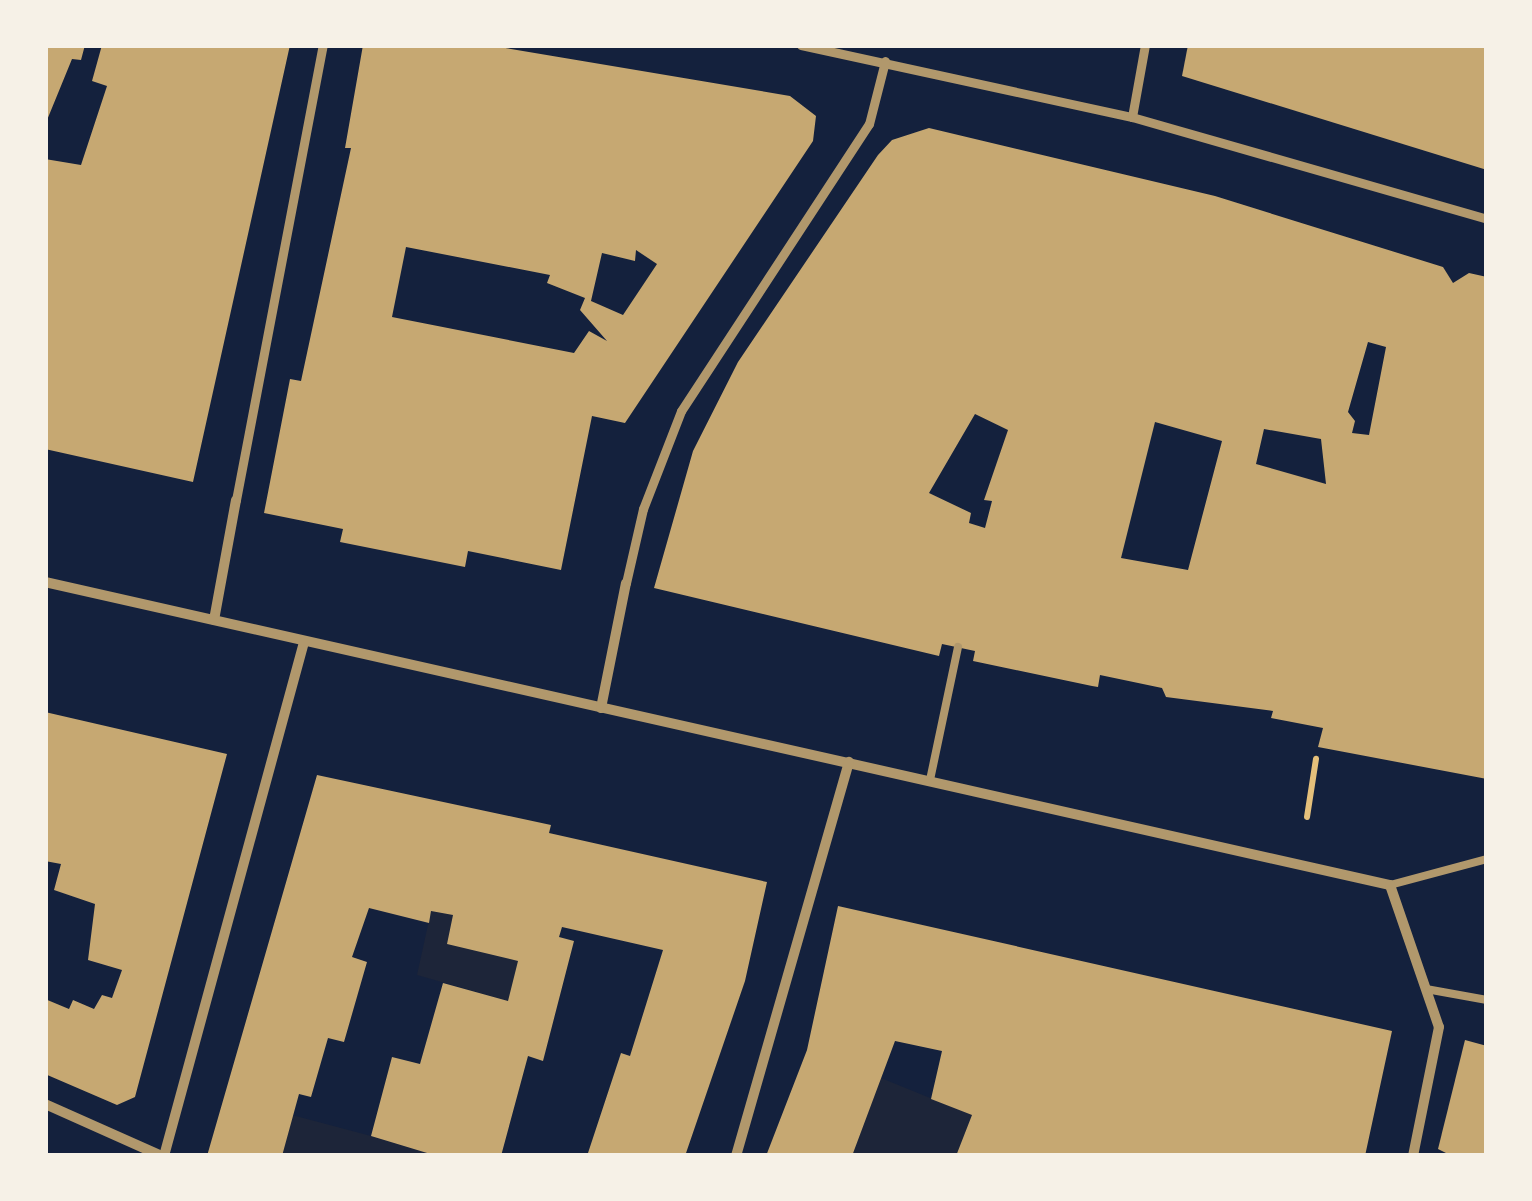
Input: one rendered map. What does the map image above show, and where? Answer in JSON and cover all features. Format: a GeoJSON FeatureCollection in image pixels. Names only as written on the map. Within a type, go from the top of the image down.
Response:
{"type":"FeatureCollection","features":[{"type":"Feature","properties":{"kind":"street"},"geometry":{"type":"LineString","coordinates":[[214,620],[323,45]]}},
{"type":"Feature","properties":{"kind":"street"},"geometry":{"type":"LineString","coordinates":[[801,45],[1132,117],[1487,219]]}},
{"type":"Feature","properties":{"kind":"street"},"geometry":{"type":"LineString","coordinates":[[1132,117],[1145,45]]}},
{"type":"Feature","properties":{"kind":"street"},"geometry":{"type":"LineString","coordinates":[[601,708],[643,508],[681,411],[869,124],[885,61]]}},
{"type":"Feature","properties":{"kind":"street"},"geometry":{"type":"LineString","coordinates":[[45,582],[1390,885],[1439,1027],[1413,1156]]}},
{"type":"Feature","properties":{"kind":"street"},"geometry":{"type":"LineString","coordinates":[[45,1104],[163,1156],[304,642]]}},
{"type":"Feature","properties":{"kind":"street"},"geometry":{"type":"LineString","coordinates":[[736,1156],[849,762]]}},
{"type":"Feature","properties":{"kind":"lane"},"geometry":{"type":"LineString","coordinates":[[930,780],[958,647]]}},
{"type":"Feature","properties":{"kind":"lane"},"geometry":{"type":"LineString","coordinates":[[1390,885],[1487,859]]}},
{"type":"Feature","properties":{"kind":"lane"},"geometry":{"type":"LineString","coordinates":[[1426,989],[1487,1000]]}},
{"type":"Feature","properties":{"kind":"path"},"geometry":{"type":"LineString","coordinates":[[1307,817],[1316,759]]}},
{"type":"Feature","properties":{"kind":"shaded area"},"geometry":{"type":"Polygon","coordinates":[[[431,911],[453,915],[447,944],[518,961],[508,1001],[417,975],[431,911]]]}},
{"type":"Feature","properties":{"kind":"shaded area"},"geometry":{"type":"Polygon","coordinates":[[[881,1078],[972,1115],[956,1156],[852,1156],[881,1078]]]}},
{"type":"Feature","properties":{"kind":"shaded area"},"geometry":{"type":"Polygon","coordinates":[[[292,1115],[371,1136],[437,1156],[282,1156],[292,1115]]]}},
{"type":"Feature","properties":{"kind":"building"},"geometry":{"type":"Polygon","coordinates":[[[45,45],[85,45],[81,60],[72,59],[45,125],[45,45]]]}},
{"type":"Feature","properties":{"kind":"building"},"geometry":{"type":"Polygon","coordinates":[[[102,45],[290,45],[193,482],[45,449],[45,159],[81,165],[107,86],[92,81],[102,45]]]}},
{"type":"Feature","properties":{"kind":"building"},"geometry":{"type":"Polygon","coordinates":[[[363,45],[487,45],[790,96],[816,116],[813,141],[625,423],[592,416],[561,570],[468,551],[465,567],[340,542],[343,529],[264,513],[290,379],[301,381],[351,148],[345,148],[363,45]],[[406,247],[392,317],[574,353],[589,331],[607,341],[580,310],[585,298],[547,283],[550,275],[406,247]],[[636,250],[635,261],[602,253],[591,301],[623,315],[657,264],[636,250]]]}},
{"type":"Feature","properties":{"kind":"building"},"geometry":{"type":"Polygon","coordinates":[[[1188,45],[1487,45],[1487,170],[1182,76],[1188,45]]]}},
{"type":"Feature","properties":{"kind":"building"},"geometry":{"type":"Polygon","coordinates":[[[929,128],[1215,196],[1443,267],[1453,283],[1469,273],[1487,277],[1487,779],[1318,747],[1323,728],[1271,718],[1273,711],[1166,697],[1162,688],[1100,675],[1098,687],[1092,686],[973,661],[975,651],[942,644],[939,656],[654,588],[693,451],[738,362],[892,140],[929,128]],[[1368,342],[1348,412],[1355,421],[1352,433],[1369,435],[1386,347],[1368,342]],[[975,414],[929,493],[971,513],[969,523],[985,528],[992,501],[984,500],[1008,430],[975,414]],[[1155,422],[1121,558],[1188,570],[1222,441],[1155,422]],[[1264,429],[1256,464],[1326,484],[1321,439],[1264,429]]]}},
{"type":"Feature","properties":{"kind":"building"},"geometry":{"type":"Polygon","coordinates":[[[45,712],[227,754],[135,1097],[117,1105],[45,1074],[45,999],[69,1009],[73,1000],[94,1009],[102,995],[112,998],[122,970],[88,960],[95,904],[54,890],[61,864],[45,861],[45,712]]]}},
{"type":"Feature","properties":{"kind":"building"},"geometry":{"type":"Polygon","coordinates":[[[317,775],[551,825],[549,833],[767,882],[745,981],[685,1156],[587,1156],[621,1053],[630,1056],[663,950],[562,927],[559,937],[574,941],[543,1061],[528,1056],[501,1156],[437,1156],[371,1136],[392,1057],[420,1064],[443,983],[508,1001],[518,961],[447,944],[453,915],[431,911],[429,923],[369,908],[352,957],[367,962],[344,1042],[328,1038],[311,1097],[299,1094],[282,1156],[207,1156],[317,775]]]}},
{"type":"Feature","properties":{"kind":"building"},"geometry":{"type":"Polygon","coordinates":[[[838,906],[1392,1031],[1365,1156],[956,1156],[972,1115],[931,1099],[942,1051],[895,1041],[852,1156],[766,1156],[807,1050],[838,906]]]}},
{"type":"Feature","properties":{"kind":"building"},"geometry":{"type":"Polygon","coordinates":[[[1465,1040],[1487,1046],[1487,1156],[1452,1156],[1438,1149],[1465,1040]]]}}]}
